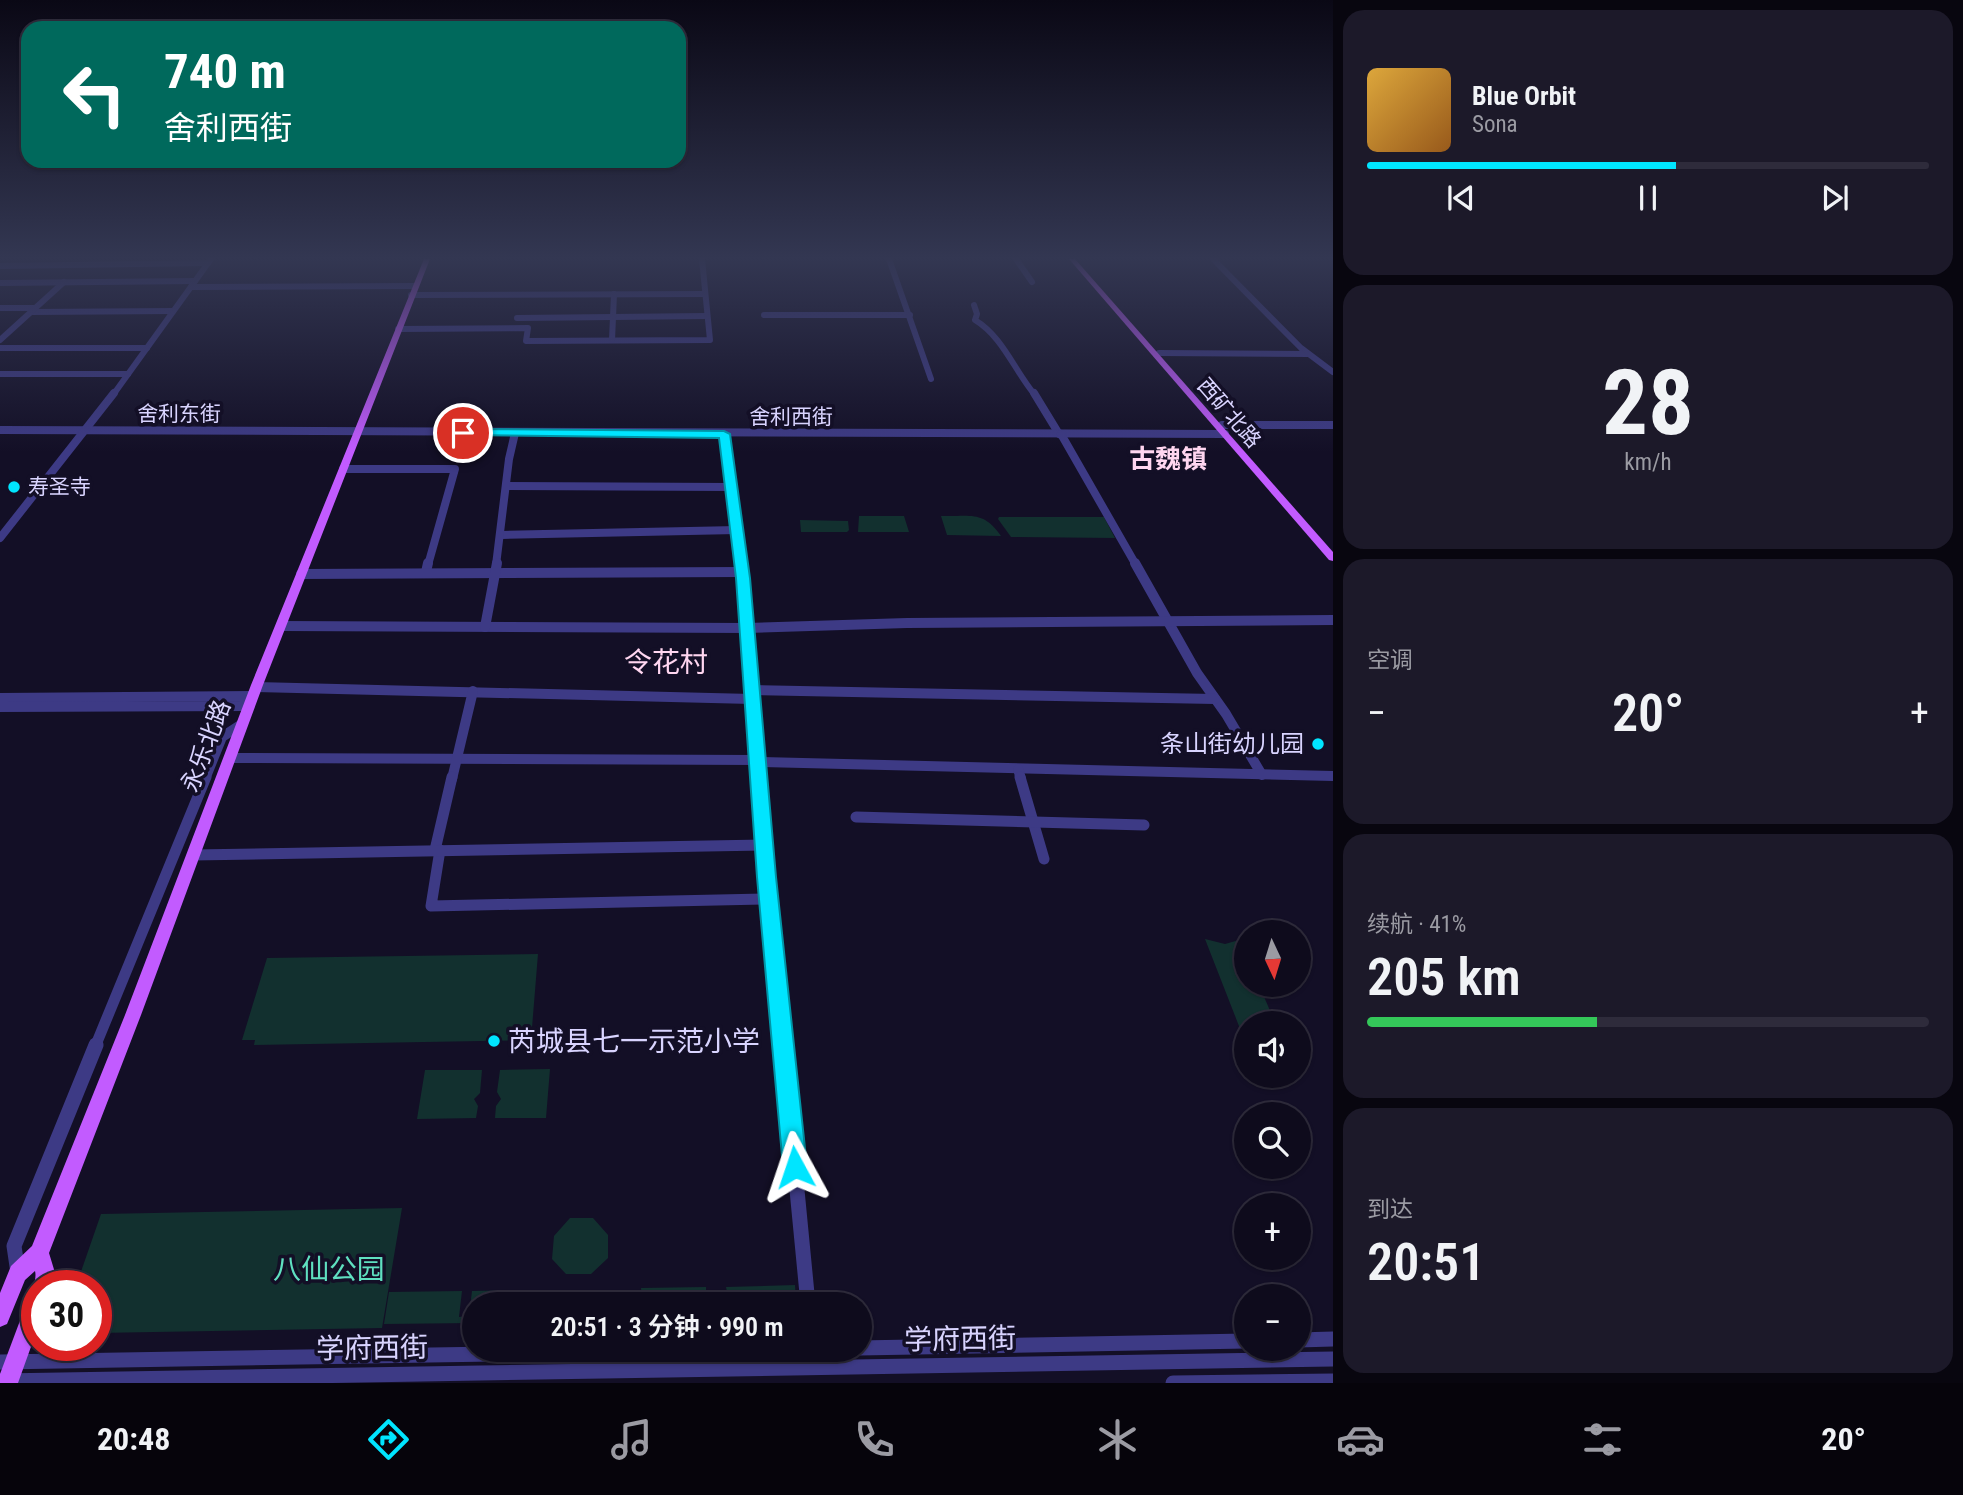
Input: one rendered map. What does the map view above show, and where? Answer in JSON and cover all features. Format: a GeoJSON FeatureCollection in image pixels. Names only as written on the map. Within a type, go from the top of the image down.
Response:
{"type":"FeatureCollection","features":[{"type":"Feature","properties":{"kind":"main road","name":"永乐北路"},"geometry":{"type":"LineString","coordinates":[[0,1317],[18,1273],[38,1253],[400,324]]}},
{"type":"Feature","properties":{"kind":"main road","name":"西矿北路"},"geometry":{"type":"LineString","coordinates":[[1131,324],[1333,549]]}},
{"type":"Feature","properties":{"kind":"main road","name":"西矿北路"},"geometry":{"type":"LineString","coordinates":[[1132,324],[1333,558]]}},
{"type":"Feature","properties":{"kind":"main road","name":"永乐北路"},"geometry":{"type":"LineString","coordinates":[[38,1253],[44,1270]]}},
{"type":"Feature","properties":{"kind":"main road"},"geometry":{"type":"LineString","coordinates":[[6,1374],[21,1339]]}},
{"type":"Feature","properties":{"kind":"street"},"geometry":{"type":"LineString","coordinates":[[0,340],[18,324]]}},
{"type":"Feature","properties":{"kind":"street"},"geometry":{"type":"LineString","coordinates":[[0,538],[87,431],[164,324]]}},
{"type":"Feature","properties":{"kind":"street"},"geometry":{"type":"LineString","coordinates":[[612,340],[613,324]]}},
{"type":"Feature","properties":{"kind":"street"},"geometry":{"type":"LineString","coordinates":[[398,329],[528,328],[526,341],[710,340],[707,324]]}},
{"type":"Feature","properties":{"kind":"street"},"geometry":{"type":"LineString","coordinates":[[913,324],[931,379]]}},
{"type":"Feature","properties":{"kind":"street"},"geometry":{"type":"LineString","coordinates":[[981,324],[991,330],[1023,381],[1042,403],[1167,621],[1262,775]]}},
{"type":"Feature","properties":{"kind":"street"},"geometry":{"type":"LineString","coordinates":[[1278,324],[1308,354],[1333,372]]}},
{"type":"Feature","properties":{"kind":"street"},"geometry":{"type":"LineString","coordinates":[[0,348],[147,348]]}},
{"type":"Feature","properties":{"kind":"street"},"geometry":{"type":"LineString","coordinates":[[1159,353],[1308,354]]}},
{"type":"Feature","properties":{"kind":"street"},"geometry":{"type":"LineString","coordinates":[[0,374],[128,374]]}},
{"type":"Feature","properties":{"kind":"street","name":"舍利西街"},"geometry":{"type":"LineString","coordinates":[[358,432],[1060,435],[1333,425]]}},
{"type":"Feature","properties":{"kind":"street","name":"舍利东街"},"geometry":{"type":"LineString","coordinates":[[0,430],[358,432]]}},
{"type":"Feature","properties":{"kind":"street"},"geometry":{"type":"LineString","coordinates":[[485,627],[502,535],[506,486],[515,433]]}},
{"type":"Feature","properties":{"kind":"street"},"geometry":{"type":"LineString","coordinates":[[724,434],[742,572],[764,845],[807,1292]]}},
{"type":"Feature","properties":{"kind":"street"},"geometry":{"type":"LineString","coordinates":[[343,469],[455,469],[426,572]]}},
{"type":"Feature","properties":{"kind":"street"},"geometry":{"type":"LineString","coordinates":[[506,486],[732,487]]}},
{"type":"Feature","properties":{"kind":"street"},"geometry":{"type":"LineString","coordinates":[[502,535],[737,530]]}},
{"type":"Feature","properties":{"kind":"street"},"geometry":{"type":"LineString","coordinates":[[301,574],[742,572]]}},
{"type":"Feature","properties":{"kind":"street"},"geometry":{"type":"LineString","coordinates":[[281,626],[747,628],[907,623],[1333,620]]}},
{"type":"Feature","properties":{"kind":"street"},"geometry":{"type":"LineString","coordinates":[[0,698],[473,691],[1215,699]]}},
{"type":"Feature","properties":{"kind":"street"},"geometry":{"type":"LineString","coordinates":[[473,691],[438,850],[431,906],[769,899]]}},
{"type":"Feature","properties":{"kind":"street"},"geometry":{"type":"LineString","coordinates":[[0,707],[253,696]]}},
{"type":"Feature","properties":{"kind":"street"},"geometry":{"type":"LineString","coordinates":[[18,1273],[14,1245],[222,737],[242,724]]}},
{"type":"Feature","properties":{"kind":"street"},"geometry":{"type":"LineString","coordinates":[[230,758],[757,761],[1333,776]]}},
{"type":"Feature","properties":{"kind":"street"},"geometry":{"type":"LineString","coordinates":[[1017,769],[1044,859]]}},
{"type":"Feature","properties":{"kind":"street"},"geometry":{"type":"LineString","coordinates":[[856,817],[1144,825]]}},
{"type":"Feature","properties":{"kind":"street"},"geometry":{"type":"LineString","coordinates":[[193,855],[764,845]]}},
{"type":"Feature","properties":{"kind":"street"},"geometry":{"type":"LineString","coordinates":[[1311,1340],[1333,1339]]}},
{"type":"Feature","properties":{"kind":"street"},"geometry":{"type":"LineString","coordinates":[[872,1348],[1234,1341]]}},
{"type":"Feature","properties":{"kind":"street","name":"学府西街"},"geometry":{"type":"LineString","coordinates":[[6,1374],[814,1367],[1333,1359]]}},
{"type":"Feature","properties":{"kind":"street"},"geometry":{"type":"LineString","coordinates":[[6,1374],[462,1360]]}},
{"type":"Feature","properties":{"kind":"street"},"geometry":{"type":"LineString","coordinates":[[813,1362],[814,1367]]}},
{"type":"Feature","properties":{"kind":"street"},"geometry":{"type":"LineString","coordinates":[[1173,1383],[1333,1381]]}},
{"type":"Feature","properties":{"kind":"green space"},"geometry":{"type":"Polygon","coordinates":[[[859,516],[904,516],[909,532],[858,532],[859,516]]]}},
{"type":"Feature","properties":{"kind":"green space"},"geometry":{"type":"Polygon","coordinates":[[[941,516],[982,519],[1001,536],[947,535],[941,516]]]}},
{"type":"Feature","properties":{"kind":"green space"},"geometry":{"type":"Polygon","coordinates":[[[999,517],[1104,517],[1115,538],[1011,537],[999,517]]]}},
{"type":"Feature","properties":{"kind":"green space"},"geometry":{"type":"Polygon","coordinates":[[[800,520],[848,521],[849,530],[801,532],[800,520]]]}},
{"type":"Feature","properties":{"kind":"green space"},"geometry":{"type":"Polygon","coordinates":[[[1205,939],[1225,944],[1234,941],[1234,998],[1265,998],[1270,1011],[1234,1011],[1234,1013],[1205,939]]]}},
{"type":"Feature","properties":{"kind":"green space"},"geometry":{"type":"Polygon","coordinates":[[[538,954],[531,1040],[254,1045],[255,1040],[242,1040],[267,958],[538,954]]]}},
{"type":"Feature","properties":{"kind":"green space"},"geometry":{"type":"Polygon","coordinates":[[[550,1069],[546,1118],[495,1118],[496,1106],[501,1099],[497,1092],[500,1070],[550,1069]]]}},
{"type":"Feature","properties":{"kind":"green space"},"geometry":{"type":"Polygon","coordinates":[[[425,1070],[482,1070],[480,1093],[474,1099],[478,1106],[476,1118],[417,1119],[425,1070]]]}},
{"type":"Feature","properties":{"kind":"green space","name":"八仙公园"},"geometry":{"type":"Polygon","coordinates":[[[402,1208],[382,1328],[112,1333],[112,1270],[82,1270],[101,1214],[402,1208]]]}},
{"type":"Feature","properties":{"kind":"green space"},"geometry":{"type":"Polygon","coordinates":[[[570,1218],[593,1218],[608,1235],[608,1258],[591,1274],[566,1274],[552,1259],[554,1236],[570,1218]]]}},
{"type":"Feature","properties":{"kind":"green space"},"geometry":{"type":"Polygon","coordinates":[[[795,1285],[795,1292],[727,1292],[726,1287],[795,1285]]]}},
{"type":"Feature","properties":{"kind":"green space"},"geometry":{"type":"Polygon","coordinates":[[[706,1287],[706,1292],[641,1292],[641,1288],[706,1287]]]}},
{"type":"Feature","properties":{"kind":"green space"},"geometry":{"type":"Polygon","coordinates":[[[517,1290],[519,1292],[472,1292],[517,1290]]]}},
{"type":"Feature","properties":{"kind":"green space"},"geometry":{"type":"Polygon","coordinates":[[[462,1291],[459,1317],[462,1317],[462,1323],[384,1324],[389,1292],[462,1291]]]}},
{"type":"Feature","properties":{"kind":"place","name":"寿圣寺"},"geometry":{"type":"Point","coordinates":[14,487]}},
{"type":"Feature","properties":{"kind":"place","name":"条山街幼儿园"},"geometry":{"type":"Point","coordinates":[1318,744]}},
{"type":"Feature","properties":{"kind":"place","name":"芮城县七一示范小学"},"geometry":{"type":"Point","coordinates":[494,1041]}},
{"type":"Feature","properties":{"kind":"district","name":"古魏镇"},"geometry":{"type":"Point","coordinates":[1168,459]}},
{"type":"Feature","properties":{"kind":"district","name":"令花村"},"geometry":{"type":"Point","coordinates":[666,662]}},
{"type":"Feature","properties":{"kind":"route"},"geometry":{"type":"LineString","coordinates":[[463,433],[724,434],[743,578],[766,877],[795,1167]]}}]}
